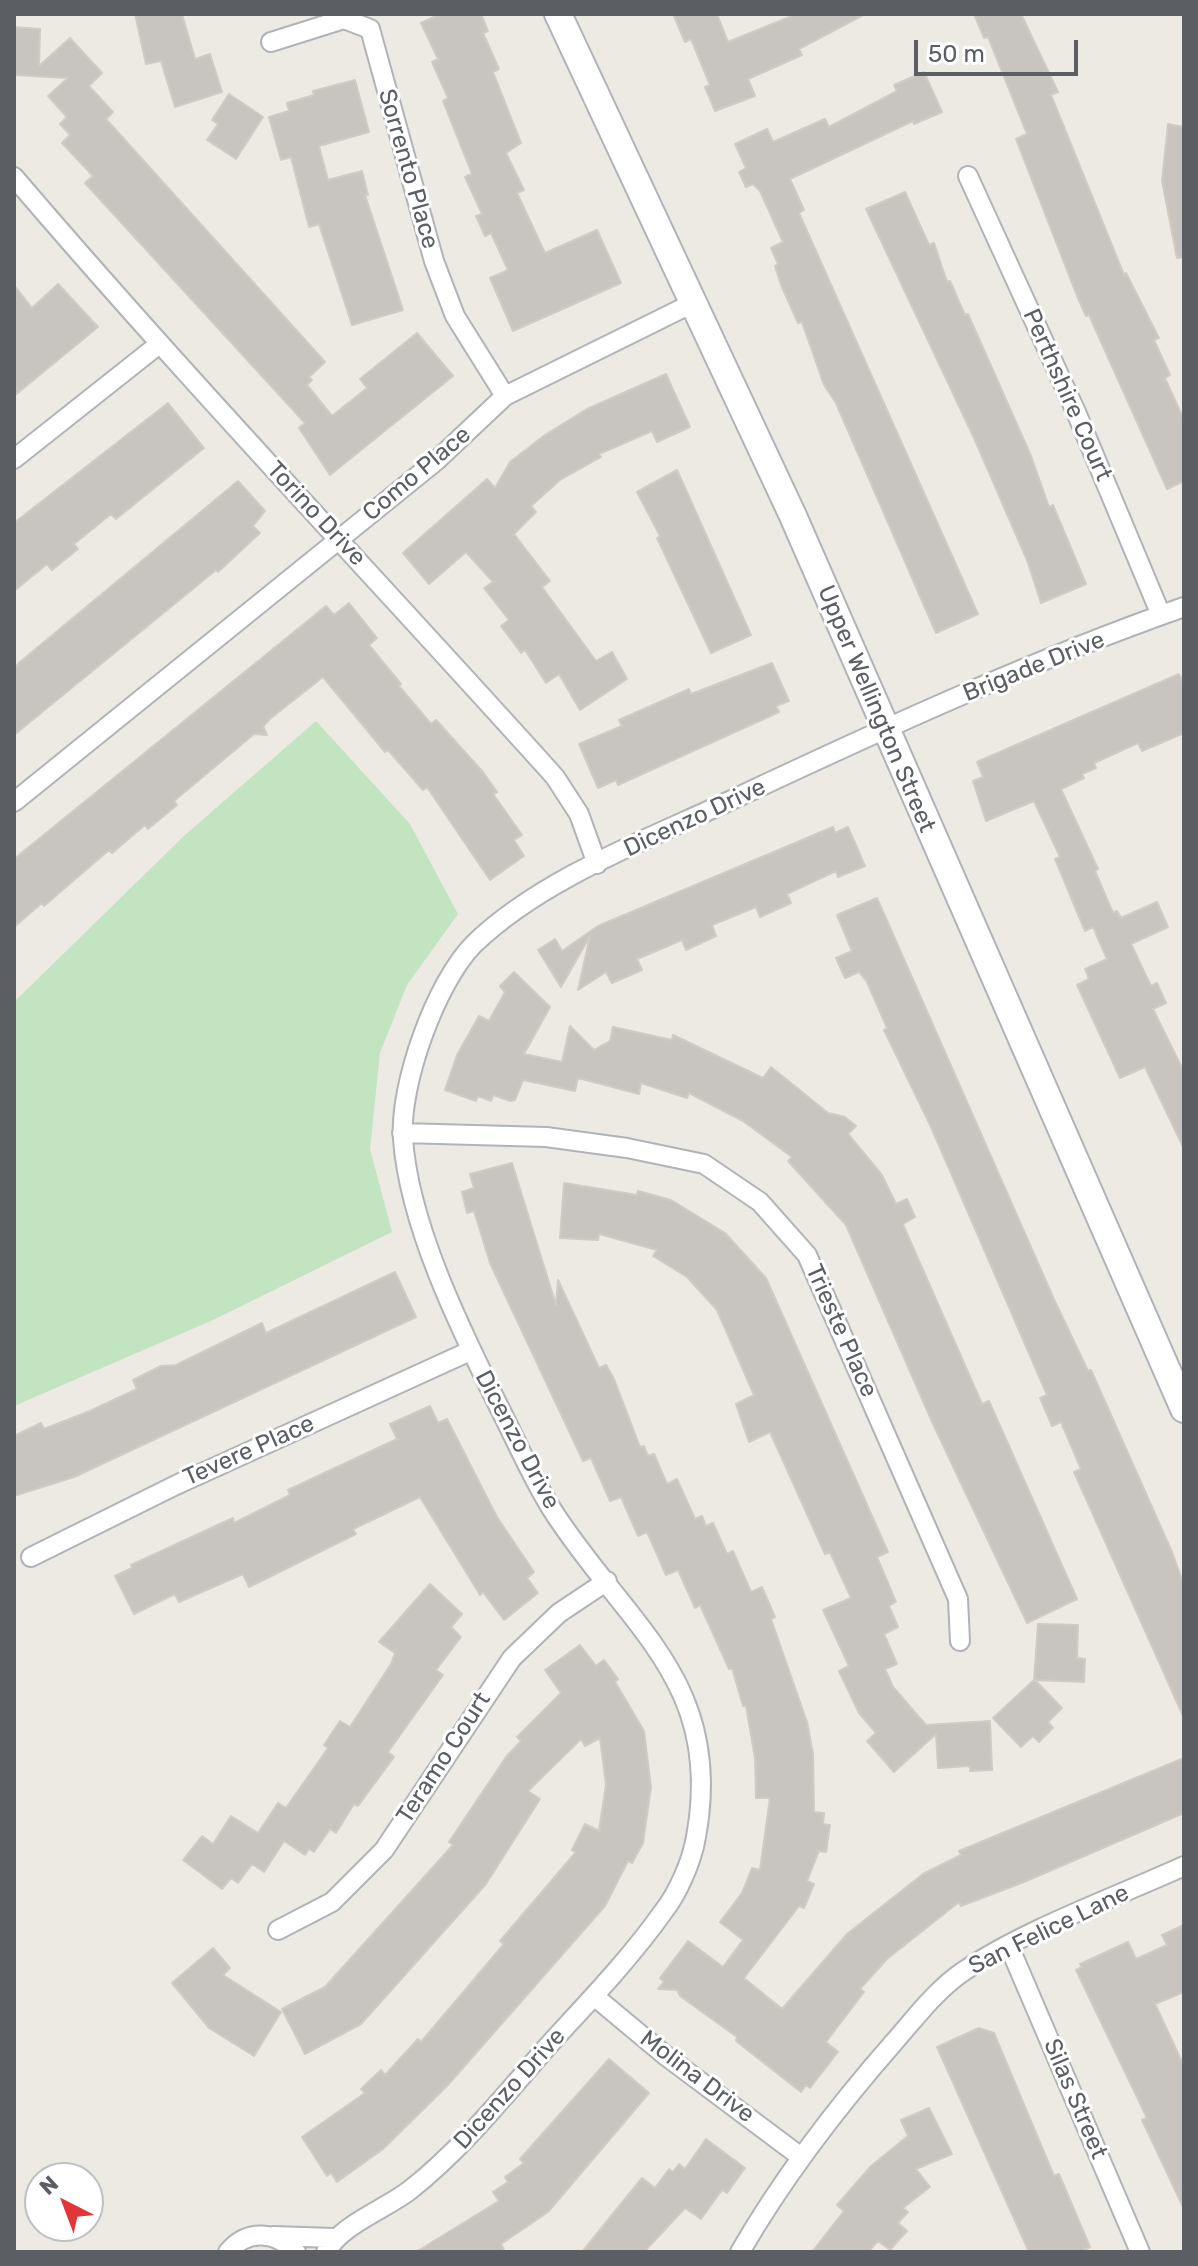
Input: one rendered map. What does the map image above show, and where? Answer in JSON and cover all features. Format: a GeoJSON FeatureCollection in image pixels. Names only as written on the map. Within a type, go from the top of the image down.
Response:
{"type":"FeatureCollection","features":[{"type":"Feature","properties":{"kind":"main road","name":"Upper Wellington Street"},"geometry":{"type":"LineString","coordinates":[[558,14],[793,516],[1184,1409]]}},
{"type":"Feature","properties":{"kind":"street","name":"Sorrento Place"},"geometry":{"type":"LineString","coordinates":[[271,42],[344,19],[370,29],[434,261],[455,316],[505,396]]}},
{"type":"Feature","properties":{"kind":"street","name":"Perthshire Court"},"geometry":{"type":"LineString","coordinates":[[968,176],[1076,412],[1161,615]]}},
{"type":"Feature","properties":{"kind":"street","name":"Torino Drive"},"geometry":{"type":"LineString","coordinates":[[14,177],[158,345],[340,538],[555,777],[579,814],[597,864]]}},
{"type":"Feature","properties":{"kind":"street","name":"Como Place"},"geometry":{"type":"LineString","coordinates":[[14,802],[436,461],[505,396],[693,303]]}},
{"type":"Feature","properties":{"kind":"street"},"geometry":{"type":"LineString","coordinates":[[14,459],[158,345]]}},
{"type":"Feature","properties":{"kind":"street","name":"Brigade Drive"},"geometry":{"type":"LineString","coordinates":[[884,728],[1184,607]]}},
{"type":"Feature","properties":{"kind":"street","name":"Dicenzo Drive"},"geometry":{"type":"LineString","coordinates":[[228,2252],[243,2239],[272,2236],[330,2245],[408,2192],[449,2156],[594,1996],[667,1908],[694,1847],[704,1785],[697,1729],[682,1690],[644,1627],[552,1510],[470,1351],[414,1211],[402,1133],[421,1041],[442,985],[473,945],[527,903],[597,864],[884,728]]}},
{"type":"Feature","properties":{"kind":"street","name":"Trieste Place"},"geometry":{"type":"LineString","coordinates":[[402,1133],[546,1137],[627,1148],[704,1164],[760,1202],[807,1255],[958,1599],[960,1641]]}},
{"type":"Feature","properties":{"kind":"street","name":"Tevere Place"},"geometry":{"type":"LineString","coordinates":[[31,1557],[176,1485],[470,1351]]}},
{"type":"Feature","properties":{"kind":"street","name":"Teramo Court"},"geometry":{"type":"LineString","coordinates":[[278,1930],[332,1902],[384,1850],[499,1673],[526,1640],[607,1581]]}},
{"type":"Feature","properties":{"kind":"street","name":"San Felice Lane"},"geometry":{"type":"LineString","coordinates":[[740,2252],[801,2157],[853,2089],[929,2002],[963,1972],[1009,1946],[1184,1866]]}},
{"type":"Feature","properties":{"kind":"street","name":"Silas Street"},"geometry":{"type":"LineString","coordinates":[[1009,1946],[1140,2252]]}},
{"type":"Feature","properties":{"kind":"street","name":"Molina Drive"},"geometry":{"type":"LineString","coordinates":[[594,1996],[666,2056],[801,2157]]}},
{"type":"Feature","properties":{"kind":"street"},"geometry":{"type":"LineString","coordinates":[[272,2236],[296,2252]]}},
{"type":"Feature","properties":{"kind":"green space"},"geometry":{"type":"Polygon","coordinates":[[[316,721],[410,824],[458,914],[407,985],[380,1053],[370,1149],[392,1232],[213,1320],[14,1406],[14,1002],[185,835],[316,721]]]}},
{"type":"Feature","properties":{"kind":"building"},"geometry":{"type":"Polygon","coordinates":[[[135,14],[182,14],[195,59],[210,54],[222,92],[175,107],[161,61],[146,64],[135,14]]]}},
{"type":"Feature","properties":{"kind":"building"},"geometry":{"type":"Polygon","coordinates":[[[441,14],[481,14],[488,31],[483,33],[499,69],[493,72],[521,143],[506,153],[524,190],[517,193],[545,253],[597,230],[621,283],[513,331],[490,278],[508,270],[491,233],[485,236],[476,216],[482,214],[465,177],[472,174],[443,101],[448,98],[432,62],[438,59],[421,23],[441,14]]]}},
{"type":"Feature","properties":{"kind":"building"},"geometry":{"type":"Polygon","coordinates":[[[673,14],[717,14],[728,42],[797,14],[865,14],[799,49],[802,55],[748,79],[755,96],[715,111],[705,87],[710,85],[691,39],[685,42],[673,14]]]}},
{"type":"Feature","properties":{"kind":"building"},"geometry":{"type":"Polygon","coordinates":[[[974,14],[1021,14],[1058,92],[1051,95],[1124,275],[1126,273],[1159,338],[1154,340],[1170,375],[1165,378],[1184,420],[1184,481],[1167,489],[1089,315],[1086,316],[1077,296],[1016,139],[1027,134],[988,37],[984,38],[974,14]]]}},
{"type":"Feature","properties":{"kind":"building"},"geometry":{"type":"Polygon","coordinates":[[[14,27],[40,29],[39,66],[70,38],[102,73],[89,86],[113,112],[106,119],[325,362],[309,377],[312,380],[307,385],[332,416],[367,388],[360,379],[417,333],[453,376],[330,475],[299,428],[305,423],[85,183],[93,176],[62,143],[70,135],[60,124],[67,117],[48,96],[68,78],[14,75],[14,27]]]}},
{"type":"Feature","properties":{"kind":"building"},"geometry":{"type":"Polygon","coordinates":[[[924,72],[942,112],[914,124],[913,121],[790,179],[804,210],[799,213],[978,614],[936,633],[836,403],[824,385],[802,322],[798,323],[781,285],[775,266],[778,264],[771,248],[783,242],[760,191],[753,184],[746,187],[739,172],[746,168],[735,144],[767,129],[773,142],[825,119],[829,127],[897,91],[894,85],[924,72]]]}},
{"type":"Feature","properties":{"kind":"building"},"geometry":{"type":"Polygon","coordinates":[[[355,80],[369,132],[319,146],[328,180],[362,171],[368,195],[365,195],[403,310],[352,325],[319,224],[309,227],[291,157],[281,160],[269,117],[289,111],[287,103],[314,95],[313,91],[355,80]]]}},
{"type":"Feature","properties":{"kind":"building"},"geometry":{"type":"Polygon","coordinates":[[[229,94],[263,117],[236,159],[207,140],[218,124],[212,120],[229,94]]]}},
{"type":"Feature","properties":{"kind":"building"},"geometry":{"type":"Polygon","coordinates":[[[1168,124],[1184,127],[1184,257],[1177,258],[1162,181],[1168,124]]]}},
{"type":"Feature","properties":{"kind":"building"},"geometry":{"type":"Polygon","coordinates":[[[905,192],[929,245],[934,243],[947,282],[950,281],[965,315],[968,314],[1031,456],[1049,507],[1053,505],[1086,584],[1041,603],[1027,560],[974,438],[866,209],[905,192]]]}},
{"type":"Feature","properties":{"kind":"building"},"geometry":{"type":"Polygon","coordinates":[[[58,284],[98,327],[14,396],[14,285],[32,308],[58,284]]]}},
{"type":"Feature","properties":{"kind":"building"},"geometry":{"type":"Polygon","coordinates":[[[666,374],[690,427],[657,442],[652,431],[599,454],[601,457],[560,480],[531,506],[536,512],[514,534],[550,581],[542,587],[596,661],[612,652],[627,679],[580,710],[559,674],[546,683],[525,650],[521,653],[501,626],[509,620],[484,588],[493,582],[466,552],[429,584],[403,553],[487,479],[495,488],[510,462],[545,435],[587,409],[666,374]]]}},
{"type":"Feature","properties":{"kind":"building"},"geometry":{"type":"Polygon","coordinates":[[[168,403],[204,448],[116,519],[111,514],[74,544],[78,549],[52,570],[47,564],[14,591],[14,523],[168,403]]]}},
{"type":"Feature","properties":{"kind":"building"},"geometry":{"type":"Polygon","coordinates":[[[677,470],[751,635],[711,653],[657,538],[660,536],[637,492],[677,470]]]}},
{"type":"Feature","properties":{"kind":"building"},"geometry":{"type":"Polygon","coordinates":[[[238,481],[265,511],[253,526],[260,533],[218,572],[216,570],[14,735],[14,669],[20,662],[238,481]]]}},
{"type":"Feature","properties":{"kind":"building"},"geometry":{"type":"Polygon","coordinates":[[[349,603],[377,638],[369,645],[401,684],[399,686],[431,724],[436,720],[497,792],[493,794],[522,835],[514,840],[524,856],[490,880],[427,787],[423,790],[388,750],[385,752],[323,677],[263,726],[267,735],[254,734],[174,801],[177,805],[148,829],[145,825],[112,853],[109,850],[44,906],[42,903],[14,927],[14,859],[326,606],[334,615],[349,603]]]}},
{"type":"Feature","properties":{"kind":"building"},"geometry":{"type":"Polygon","coordinates":[[[772,663],[789,701],[776,706],[779,712],[618,785],[616,780],[598,788],[579,744],[622,726],[619,720],[689,689],[691,694],[772,663]]]}},
{"type":"Feature","properties":{"kind":"building"},"geometry":{"type":"Polygon","coordinates":[[[1179,674],[1184,686],[1184,733],[1142,751],[1138,743],[1094,763],[1096,768],[1082,774],[1084,778],[1061,789],[1098,869],[1095,871],[1113,913],[1117,911],[1121,918],[1157,902],[1168,927],[1131,944],[1151,986],[1157,983],[1166,1003],[1153,1009],[1184,1072],[1184,1149],[1145,1067],[1120,1078],[1077,985],[1089,979],[1085,969],[1107,959],[1093,927],[1085,931],[1055,859],[1060,857],[1034,801],[986,821],[973,781],[983,777],[977,762],[1179,674]]]}},
{"type":"Feature","properties":{"kind":"building"},"geometry":{"type":"Polygon","coordinates":[[[833,827],[835,833],[848,827],[865,866],[838,877],[836,871],[787,894],[791,903],[760,917],[756,907],[712,925],[716,936],[686,950],[682,940],[637,959],[642,970],[612,983],[606,972],[578,990],[590,936],[561,987],[538,950],[555,939],[562,951],[598,926],[833,827]]]}},
{"type":"Feature","properties":{"kind":"building"},"geometry":{"type":"Polygon","coordinates":[[[877,898],[1053,1297],[1088,1371],[1091,1370],[1172,1552],[1184,1585],[1184,1718],[1074,1472],[1081,1469],[1061,1422],[1052,1426],[1040,1398],[1047,1395],[931,1127],[884,1030],[887,1028],[867,982],[859,972],[845,978],[836,958],[852,951],[837,915],[877,898]]]}},
{"type":"Feature","properties":{"kind":"building"},"geometry":{"type":"Polygon","coordinates":[[[514,972],[550,1007],[524,1054],[562,1062],[570,1026],[594,1050],[610,1041],[613,1027],[672,1040],[673,1035],[763,1078],[771,1067],[828,1113],[845,1117],[856,1126],[848,1134],[882,1175],[896,1204],[907,1199],[915,1217],[903,1224],[905,1229],[982,1404],[989,1401],[1077,1599],[1027,1623],[933,1424],[846,1225],[788,1161],[792,1157],[743,1121],[689,1093],[687,1098],[641,1083],[639,1094],[578,1078],[575,1091],[523,1080],[515,1100],[510,1101],[493,1095],[491,1101],[478,1096],[476,1101],[445,1090],[457,1055],[479,1016],[489,1021],[505,992],[500,986],[514,972]]]}},
{"type":"Feature","properties":{"kind":"building"},"geometry":{"type":"Polygon","coordinates":[[[512,1163],[556,1305],[558,1280],[599,1368],[606,1365],[614,1379],[640,1447],[644,1446],[648,1456],[654,1454],[667,1484],[677,1479],[695,1519],[702,1516],[706,1526],[713,1523],[727,1554],[733,1551],[751,1592],[762,1587],[775,1617],[771,1619],[807,1722],[813,1754],[814,1812],[824,1813],[823,1824],[830,1825],[826,1852],[819,1851],[807,1881],[814,1884],[804,1908],[799,1906],[744,1978],[782,2009],[847,1934],[923,1874],[961,1855],[959,1851],[1184,1758],[1184,1813],[1024,1882],[961,1906],[959,1902],[887,1959],[860,1989],[864,1992],[826,2042],[838,2052],[810,2088],[806,2085],[801,2092],[736,2041],[737,2037],[680,1996],[677,1990],[658,1989],[664,1982],[660,1978],[688,1941],[723,1967],[743,1940],[720,1922],[742,1893],[752,1868],[760,1870],[770,1798],[756,1798],[755,1758],[746,1706],[743,1706],[732,1668],[729,1669],[700,1605],[695,1608],[678,1570],[666,1575],[647,1532],[638,1536],[621,1497],[610,1501],[591,1458],[583,1461],[490,1263],[474,1211],[467,1213],[462,1192],[474,1188],[470,1174],[512,1163]]]}},
{"type":"Feature","properties":{"kind":"building"},"geometry":{"type":"Polygon","coordinates":[[[564,1183],[637,1195],[638,1191],[671,1200],[725,1233],[766,1278],[888,1552],[877,1557],[896,1602],[889,1606],[898,1627],[884,1634],[897,1664],[885,1669],[893,1687],[926,1725],[990,1721],[992,1770],[970,1771],[970,1766],[938,1768],[936,1734],[894,1772],[867,1741],[876,1733],[859,1713],[839,1671],[849,1666],[823,1610],[851,1598],[830,1552],[825,1554],[770,1432],[749,1442],[736,1404],[754,1395],[717,1310],[687,1277],[653,1256],[657,1250],[599,1234],[598,1240],[560,1238],[564,1183]]]}},
{"type":"Feature","properties":{"kind":"building"},"geometry":{"type":"Polygon","coordinates":[[[395,1272],[416,1317],[74,1477],[14,1496],[14,1436],[41,1423],[44,1429],[90,1411],[137,1389],[133,1380],[161,1366],[176,1365],[262,1323],[266,1333],[395,1272]]]}},
{"type":"Feature","properties":{"kind":"building"},"geometry":{"type":"Polygon","coordinates":[[[430,1406],[438,1423],[447,1419],[497,1517],[534,1572],[527,1578],[538,1593],[504,1620],[483,1592],[480,1595],[420,1497],[353,1529],[356,1534],[249,1587],[243,1574],[179,1602],[175,1594],[134,1614],[115,1576],[132,1568],[131,1565],[233,1518],[234,1523],[290,1495],[288,1490],[397,1439],[390,1424],[430,1406]]]}},
{"type":"Feature","properties":{"kind":"building"},"geometry":{"type":"Polygon","coordinates":[[[430,1584],[462,1614],[451,1627],[461,1637],[436,1670],[443,1675],[388,1752],[394,1757],[358,1806],[354,1804],[336,1833],[330,1829],[314,1852],[309,1849],[305,1855],[284,1841],[264,1872],[252,1864],[238,1883],[231,1878],[222,1889],[183,1860],[202,1836],[213,1844],[231,1816],[258,1833],[278,1803],[286,1808],[328,1748],[324,1745],[340,1721],[350,1727],[391,1664],[395,1653],[379,1642],[430,1584]]]}},
{"type":"Feature","properties":{"kind":"building"},"geometry":{"type":"Polygon","coordinates":[[[1038,1624],[1078,1625],[1077,1658],[1085,1659],[1084,1682],[1035,1680],[1062,1708],[1048,1722],[1053,1728],[1039,1742],[1033,1736],[1021,1747],[993,1718],[1034,1680],[1038,1624]]]}},
{"type":"Feature","properties":{"kind":"building"},"geometry":{"type":"Polygon","coordinates":[[[580,1645],[596,1666],[604,1660],[618,1679],[615,1682],[644,1731],[651,1787],[643,1843],[632,1863],[628,1861],[605,1906],[447,2086],[383,2149],[337,2182],[331,2173],[327,2176],[302,2137],[365,2093],[361,2089],[381,2070],[385,2075],[418,2039],[421,2042],[504,1944],[500,1941],[576,1852],[572,1850],[585,1824],[599,1831],[606,1785],[600,1738],[585,1746],[581,1739],[528,1791],[540,1799],[486,1884],[361,2024],[305,2054],[282,2009],[325,1987],[453,1845],[449,1842],[506,1757],[521,1741],[517,1737],[561,1693],[545,1670],[580,1645]]]}},
{"type":"Feature","properties":{"kind":"building"},"geometry":{"type":"Polygon","coordinates":[[[1184,1925],[1184,1992],[1155,2004],[1184,2066],[1184,2209],[1142,2120],[1147,2118],[1076,1970],[1082,1967],[1080,1964],[1128,1942],[1136,1959],[1167,1945],[1162,1935],[1184,1925]]]}},
{"type":"Feature","properties":{"kind":"building"},"geometry":{"type":"Polygon","coordinates":[[[213,1948],[230,1968],[223,1975],[281,2012],[254,2056],[209,2028],[172,1983],[213,1948]]]}},
{"type":"Feature","properties":{"kind":"building"},"geometry":{"type":"Polygon","coordinates":[[[979,2028],[994,2033],[1054,2176],[1059,2174],[1090,2247],[1080,2252],[1029,2252],[937,2047],[979,2028]]]}},
{"type":"Feature","properties":{"kind":"building"},"geometry":{"type":"Polygon","coordinates":[[[609,2059],[649,2093],[548,2212],[501,2244],[505,2252],[416,2252],[499,2201],[493,2192],[508,2182],[505,2177],[524,2163],[520,2159],[609,2059]]]}},
{"type":"Feature","properties":{"kind":"building"},"geometry":{"type":"Polygon","coordinates":[[[929,2108],[952,2154],[916,2169],[930,2187],[903,2208],[908,2212],[898,2223],[907,2231],[890,2250],[878,2241],[868,2252],[812,2252],[844,2211],[837,2205],[871,2166],[908,2136],[901,2120],[929,2108]]]}},
{"type":"Feature","properties":{"kind":"building"},"geometry":{"type":"Polygon","coordinates":[[[706,2139],[745,2168],[727,2193],[722,2190],[701,2219],[685,2208],[644,2252],[582,2252],[642,2178],[655,2188],[669,2169],[673,2172],[679,2164],[685,2169],[706,2139]]]}}]}
